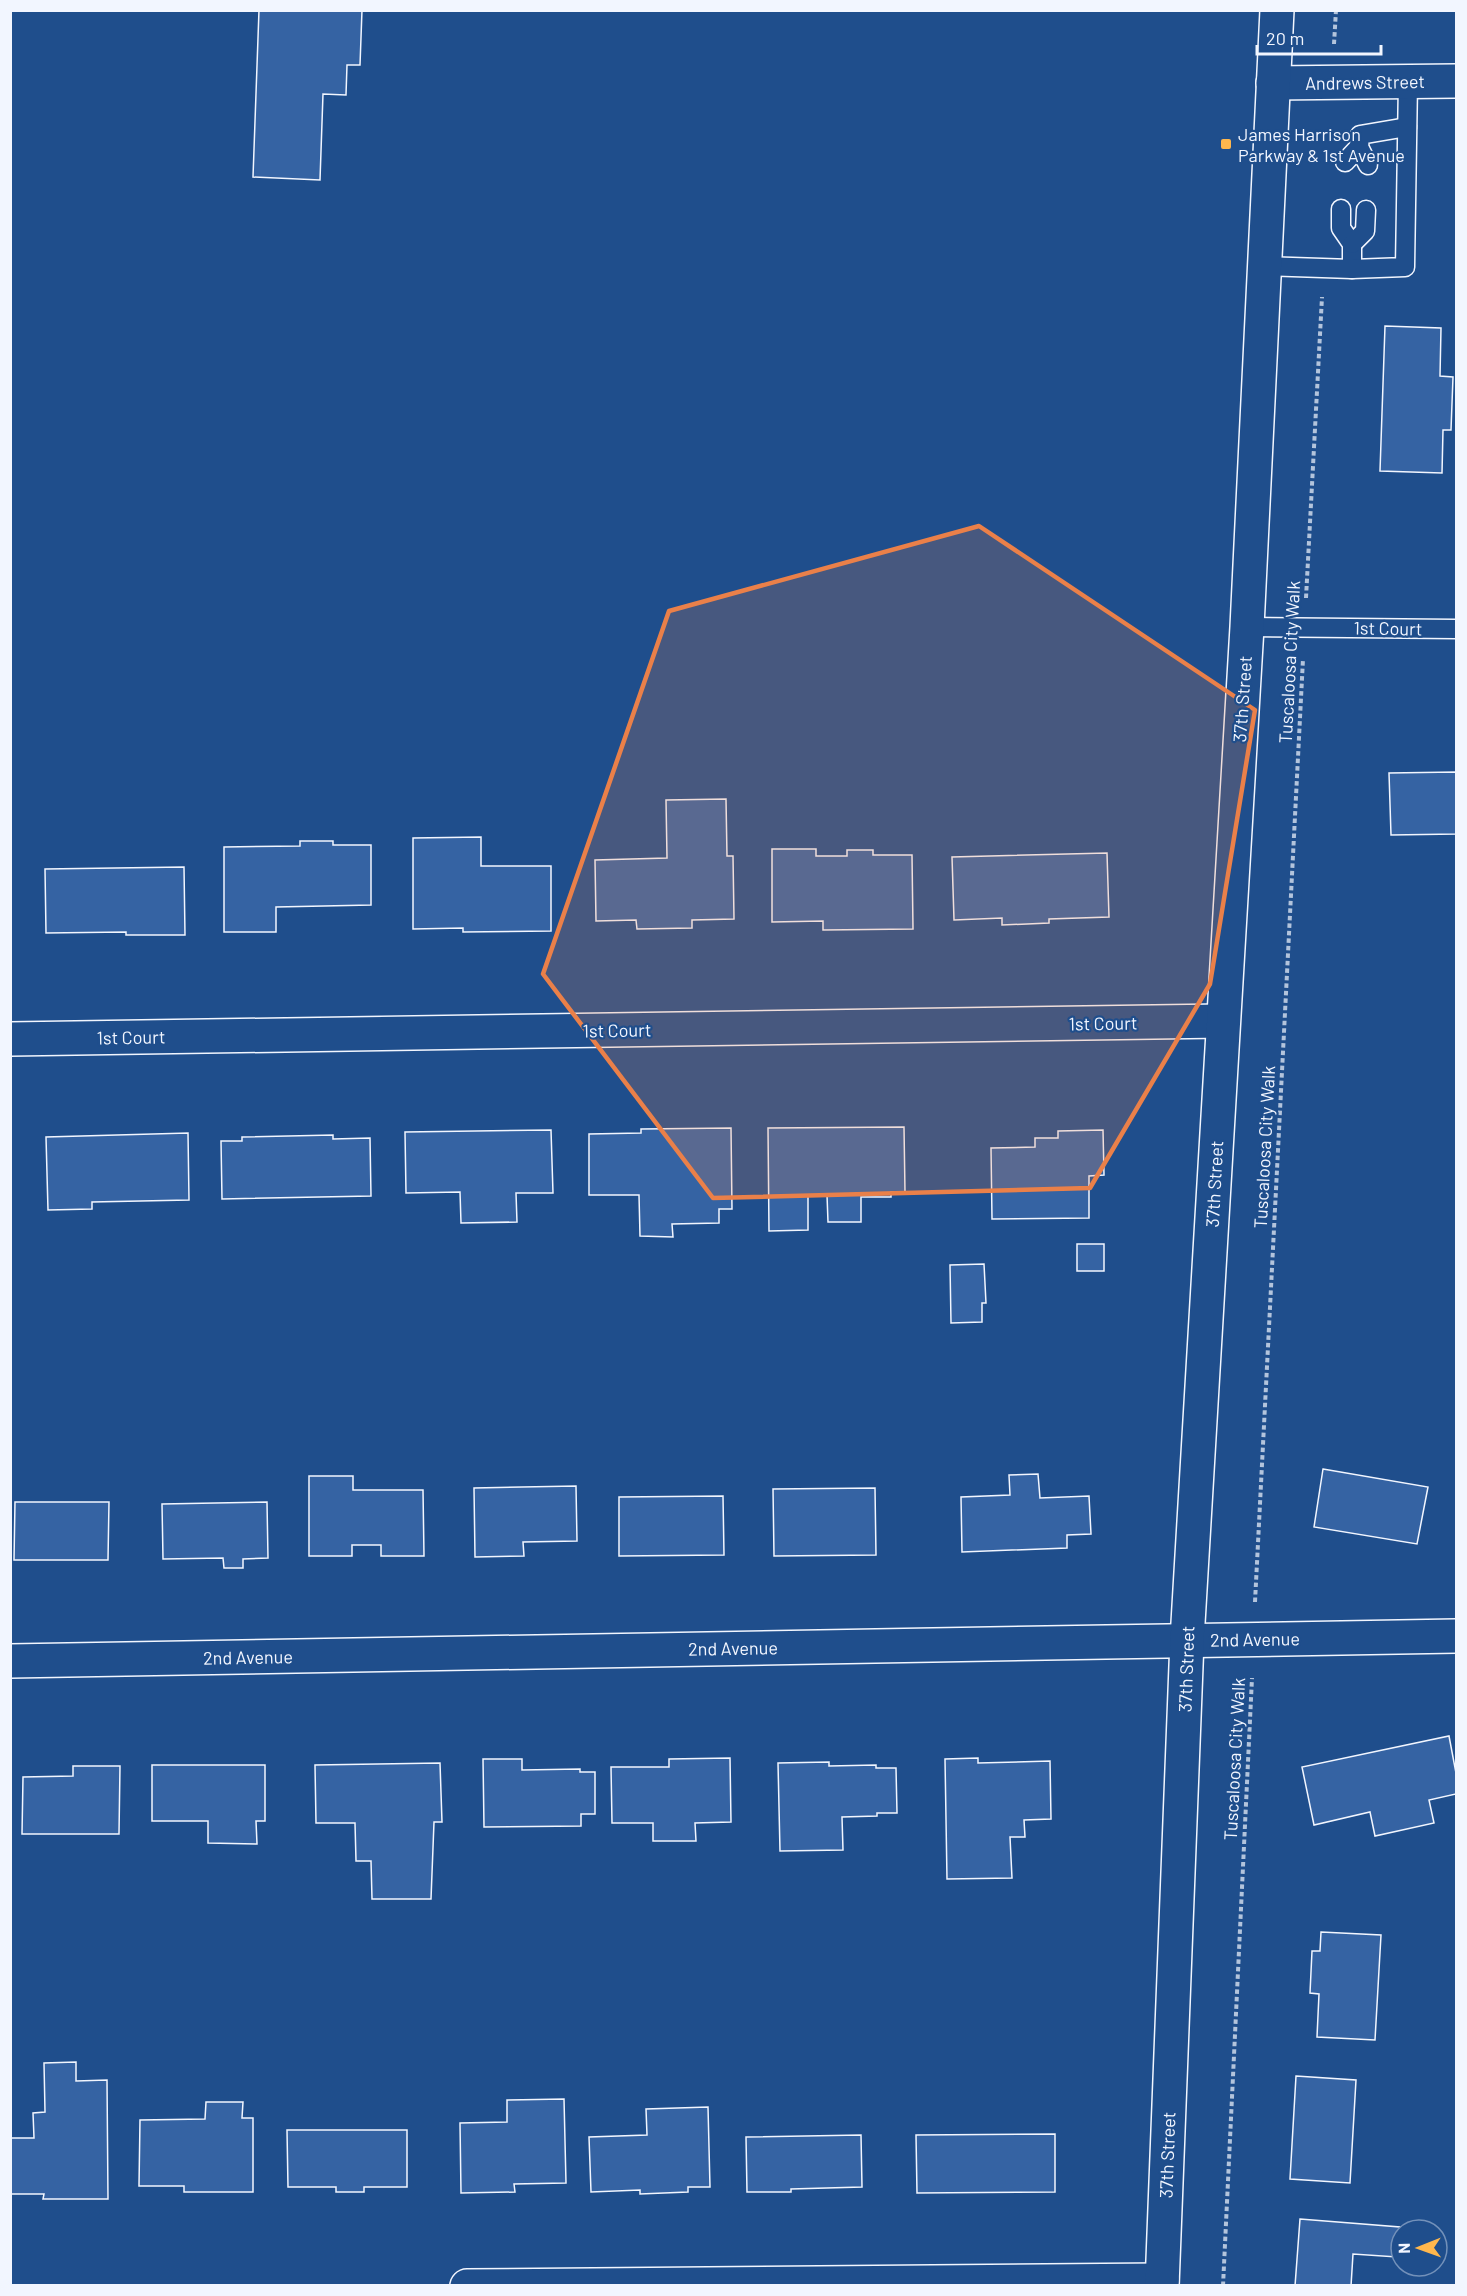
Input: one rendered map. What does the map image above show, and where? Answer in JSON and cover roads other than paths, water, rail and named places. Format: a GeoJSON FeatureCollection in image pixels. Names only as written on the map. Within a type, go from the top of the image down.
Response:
{"type":"FeatureCollection","features":[{"type":"Feature","properties":{"kind":"street","name":"37th Street"},"geometry":{"type":"LineString","coordinates":[[1162,2283],[1187,1640],[1247,627],[1277,10]]}},
{"type":"Feature","properties":{"kind":"street","name":"Andrews Street"},"geometry":{"type":"LineString","coordinates":[[1273,83],[1456,81]]}},
{"type":"Feature","properties":{"kind":"street","name":"1st Court"},"geometry":{"type":"LineString","coordinates":[[10,1039],[1223,1021]]}},
{"type":"Feature","properties":{"kind":"street","name":"2nd Avenue"},"geometry":{"type":"LineString","coordinates":[[10,1661],[1456,1636]]}},
{"type":"Feature","properties":{"kind":"street"},"geometry":{"type":"LineString","coordinates":[[467,2286],[1162,2283]]}},
{"type":"Feature","properties":{"kind":"lane"},"geometry":{"type":"LineString","coordinates":[[1265,266],[1352,269],[1405,267],[1408,81]]}},
{"type":"Feature","properties":{"kind":"lane"},"geometry":{"type":"LineString","coordinates":[[1368,165],[1359,147],[1360,135],[1407,127]]}},
{"type":"Feature","properties":{"kind":"lane"},"geometry":{"type":"LineString","coordinates":[[1345,162],[1359,147]]}},
{"type":"Feature","properties":{"kind":"lane"},"geometry":{"type":"LineString","coordinates":[[1341,209],[1341,228],[1352,244],[1352,269]]}},
{"type":"Feature","properties":{"kind":"lane"},"geometry":{"type":"LineString","coordinates":[[1352,244],[1365,231],[1366,210]]}},
{"type":"Feature","properties":{"kind":"lane","name":"1st Court"},"geometry":{"type":"LineString","coordinates":[[1247,627],[1456,629]]}},
{"type":"Feature","properties":{"kind":"place","name":"James Harrison Parkway & 1st Avenue"},"geometry":{"type":"Point","coordinates":[1226,144]}}]}
